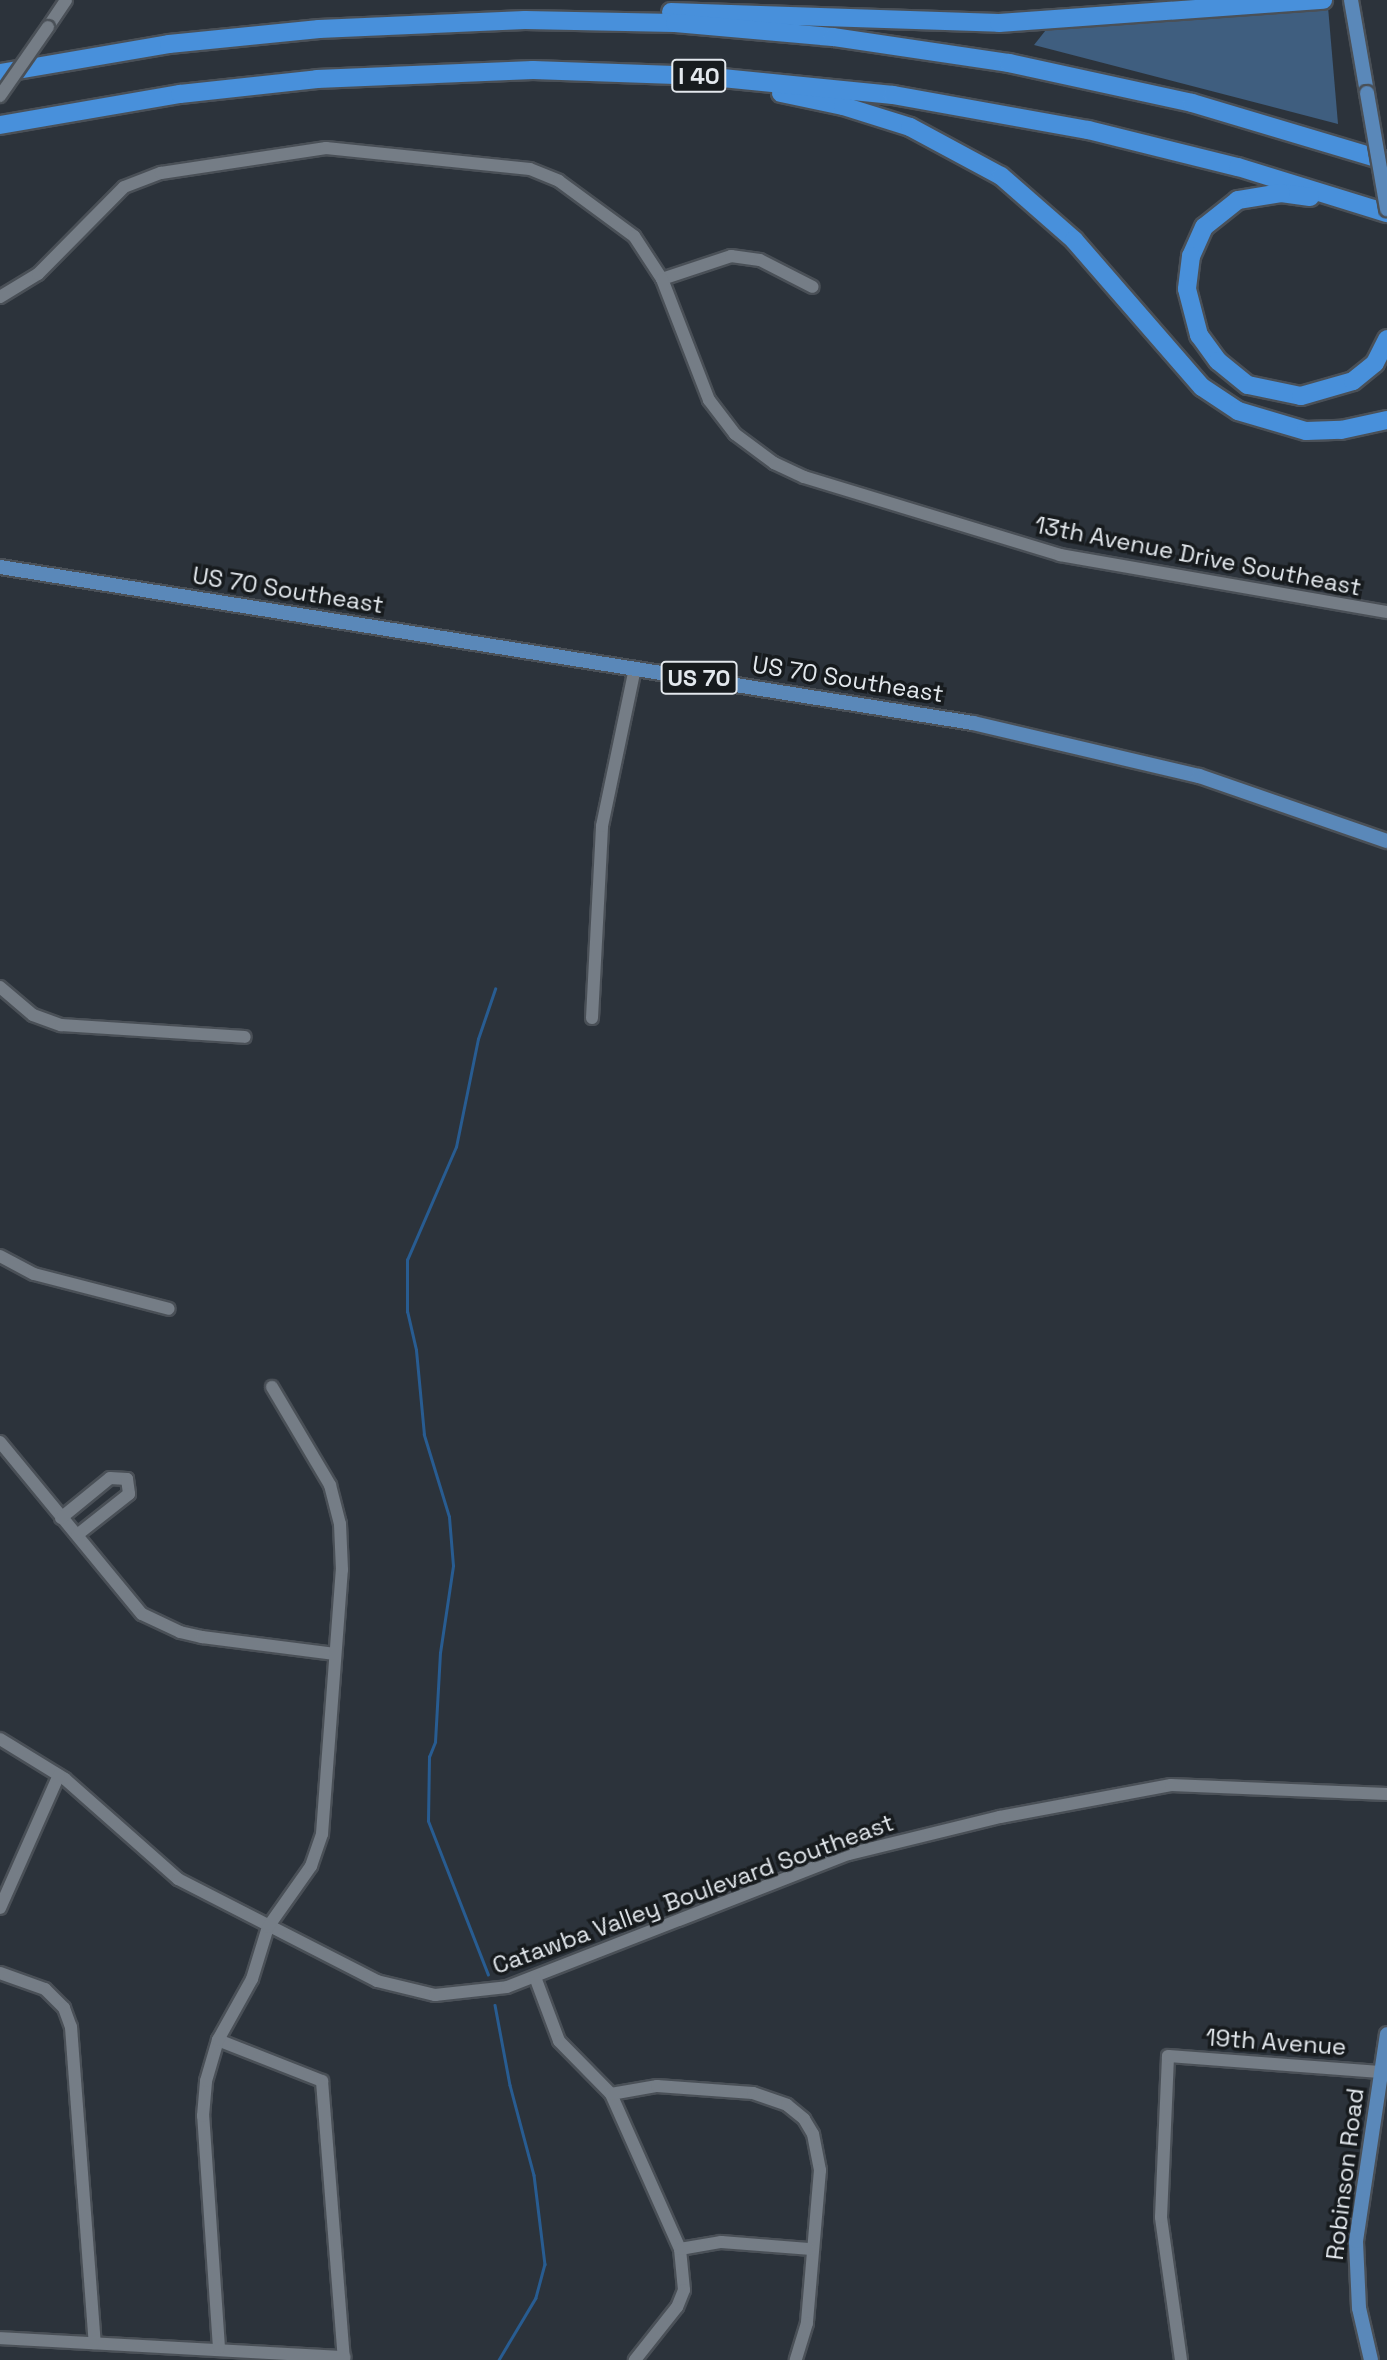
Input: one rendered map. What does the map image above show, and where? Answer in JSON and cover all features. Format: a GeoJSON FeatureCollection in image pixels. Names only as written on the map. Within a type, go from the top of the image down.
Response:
{"type":"FeatureCollection","features":[{"type":"Feature","properties":{"kind":"highway"},"geometry":{"type":"LineString","coordinates":[[374,25],[467,13],[561,10],[999,23],[1323,0]]}},
{"type":"Feature","properties":{"kind":"highway","name":"I 40"},"geometry":{"type":"LineString","coordinates":[[0,73],[169,44],[374,25],[625,21],[888,44],[1128,87],[1387,161]]}},
{"type":"Feature","properties":{"kind":"highway","name":"I 40"},"geometry":{"type":"LineString","coordinates":[[0,125],[180,94],[305,80],[474,71],[601,72],[771,81],[989,110],[1181,151],[1387,211]]}},
{"type":"Feature","properties":{"kind":"highway"},"geometry":{"type":"LineString","coordinates":[[601,72],[815,99],[883,118],[948,144],[1001,176],[1054,220],[1213,396],[1244,415],[1278,426],[1387,435]]}},
{"type":"Feature","properties":{"kind":"highway"},"geometry":{"type":"LineString","coordinates":[[1368,206],[1281,193],[1251,196],[1224,208],[1204,227],[1194,247],[1188,270],[1189,304],[1199,335],[1218,361],[1248,384],[1277,394],[1320,394],[1353,381],[1375,363],[1387,339]]}},
{"type":"Feature","properties":{"kind":"highway"},"geometry":{"type":"LineString","coordinates":[[1341,430],[1387,420]]}},
{"type":"Feature","properties":{"kind":"main road"},"geometry":{"type":"LineString","coordinates":[[1351,0],[1387,211]]}},
{"type":"Feature","properties":{"kind":"main road","name":"US 70 Southeast"},"geometry":{"type":"LineString","coordinates":[[0,567],[909,711],[1065,743],[1199,776],[1387,841]]}},
{"type":"Feature","properties":{"kind":"main road","name":"Robinson Road"},"geometry":{"type":"LineString","coordinates":[[1370,2360],[1359,2308],[1355,2250],[1387,2034]]}},
{"type":"Feature","properties":{"kind":"street"},"geometry":{"type":"LineString","coordinates":[[0,96],[66,0]]}},
{"type":"Feature","properties":{"kind":"street","name":"13th Avenue Drive Southeast"},"geometry":{"type":"LineString","coordinates":[[0,297],[38,274],[111,198],[137,180],[326,148],[543,173],[626,228],[662,279],[709,400],[747,445],[789,471],[1060,555],[1387,612]]}},
{"type":"Feature","properties":{"kind":"street"},"geometry":{"type":"LineString","coordinates":[[662,279],[731,256],[760,260],[813,287]]}},
{"type":"Feature","properties":{"kind":"street"},"geometry":{"type":"LineString","coordinates":[[592,1018],[599,851],[635,668]]}},
{"type":"Feature","properties":{"kind":"street"},"geometry":{"type":"LineString","coordinates":[[0,987],[33,1015],[61,1026],[245,1037]]}},
{"type":"Feature","properties":{"kind":"street"},"geometry":{"type":"LineString","coordinates":[[0,1256],[34,1274],[169,1309]]}},
{"type":"Feature","properties":{"kind":"street"},"geometry":{"type":"LineString","coordinates":[[219,2348],[203,2116],[206,2081],[218,2040],[252,1979],[268,1927],[311,1866],[322,1834],[342,1570],[338,1511],[330,1485],[272,1387]]}},
{"type":"Feature","properties":{"kind":"street"},"geometry":{"type":"LineString","coordinates":[[0,1442],[127,1600],[158,1623],[202,1637],[335,1654]]}},
{"type":"Feature","properties":{"kind":"street"},"geometry":{"type":"LineString","coordinates":[[61,1518],[110,1478],[127,1479],[129,1493],[77,1535]]}},
{"type":"Feature","properties":{"kind":"street","name":"Catawba Valley Boulevard Southeast"},"geometry":{"type":"LineString","coordinates":[[0,1739],[59,1774],[158,1865],[268,1927],[377,1981],[414,1994],[482,1992],[535,1978],[849,1854],[1000,1817],[1171,1785],[1387,1794]]}},
{"type":"Feature","properties":{"kind":"street"},"geometry":{"type":"LineString","coordinates":[[0,1908],[59,1774]]}},
{"type":"Feature","properties":{"kind":"street"},"geometry":{"type":"LineString","coordinates":[[0,1973],[45,1989],[64,2008],[71,2027],[95,2343]]}},
{"type":"Feature","properties":{"kind":"street"},"geometry":{"type":"LineString","coordinates":[[535,1978],[559,2041],[611,2094],[680,2249],[680,2298],[635,2360]]}},
{"type":"Feature","properties":{"kind":"street"},"geometry":{"type":"LineString","coordinates":[[0,2338],[219,2348],[344,2358],[322,2081],[218,2040]]}},
{"type":"Feature","properties":{"kind":"street","name":"19th Avenue"},"geometry":{"type":"LineString","coordinates":[[1181,2360],[1161,2217],[1168,2056],[1380,2072]]}},
{"type":"Feature","properties":{"kind":"street"},"geometry":{"type":"LineString","coordinates":[[611,2094],[657,2086],[753,2093],[787,2105],[804,2119],[819,2153],[809,2249],[807,2323],[796,2360]]}},
{"type":"Feature","properties":{"kind":"street"},"geometry":{"type":"LineString","coordinates":[[680,2249],[721,2242],[809,2249]]}},
{"type":"Feature","properties":{"kind":"shaded area"},"geometry":{"type":"Polygon","coordinates":[[[1328,7],[1338,124],[1034,45],[1053,21],[1328,7]]]}},
{"type":"Feature","properties":{"kind":"waterway"},"geometry":{"type":"LineString","coordinates":[[488,1975],[428,1821],[429,1757],[435,1742],[440,1653],[453,1566],[449,1517],[424,1435],[416,1350],[407,1312],[407,1260],[456,1147],[478,1039],[495,989]]}},
{"type":"Feature","properties":{"kind":"waterway"},"geometry":{"type":"LineString","coordinates":[[495,2005],[510,2085],[534,2175],[545,2264],[536,2298],[499,2360]]}}]}
